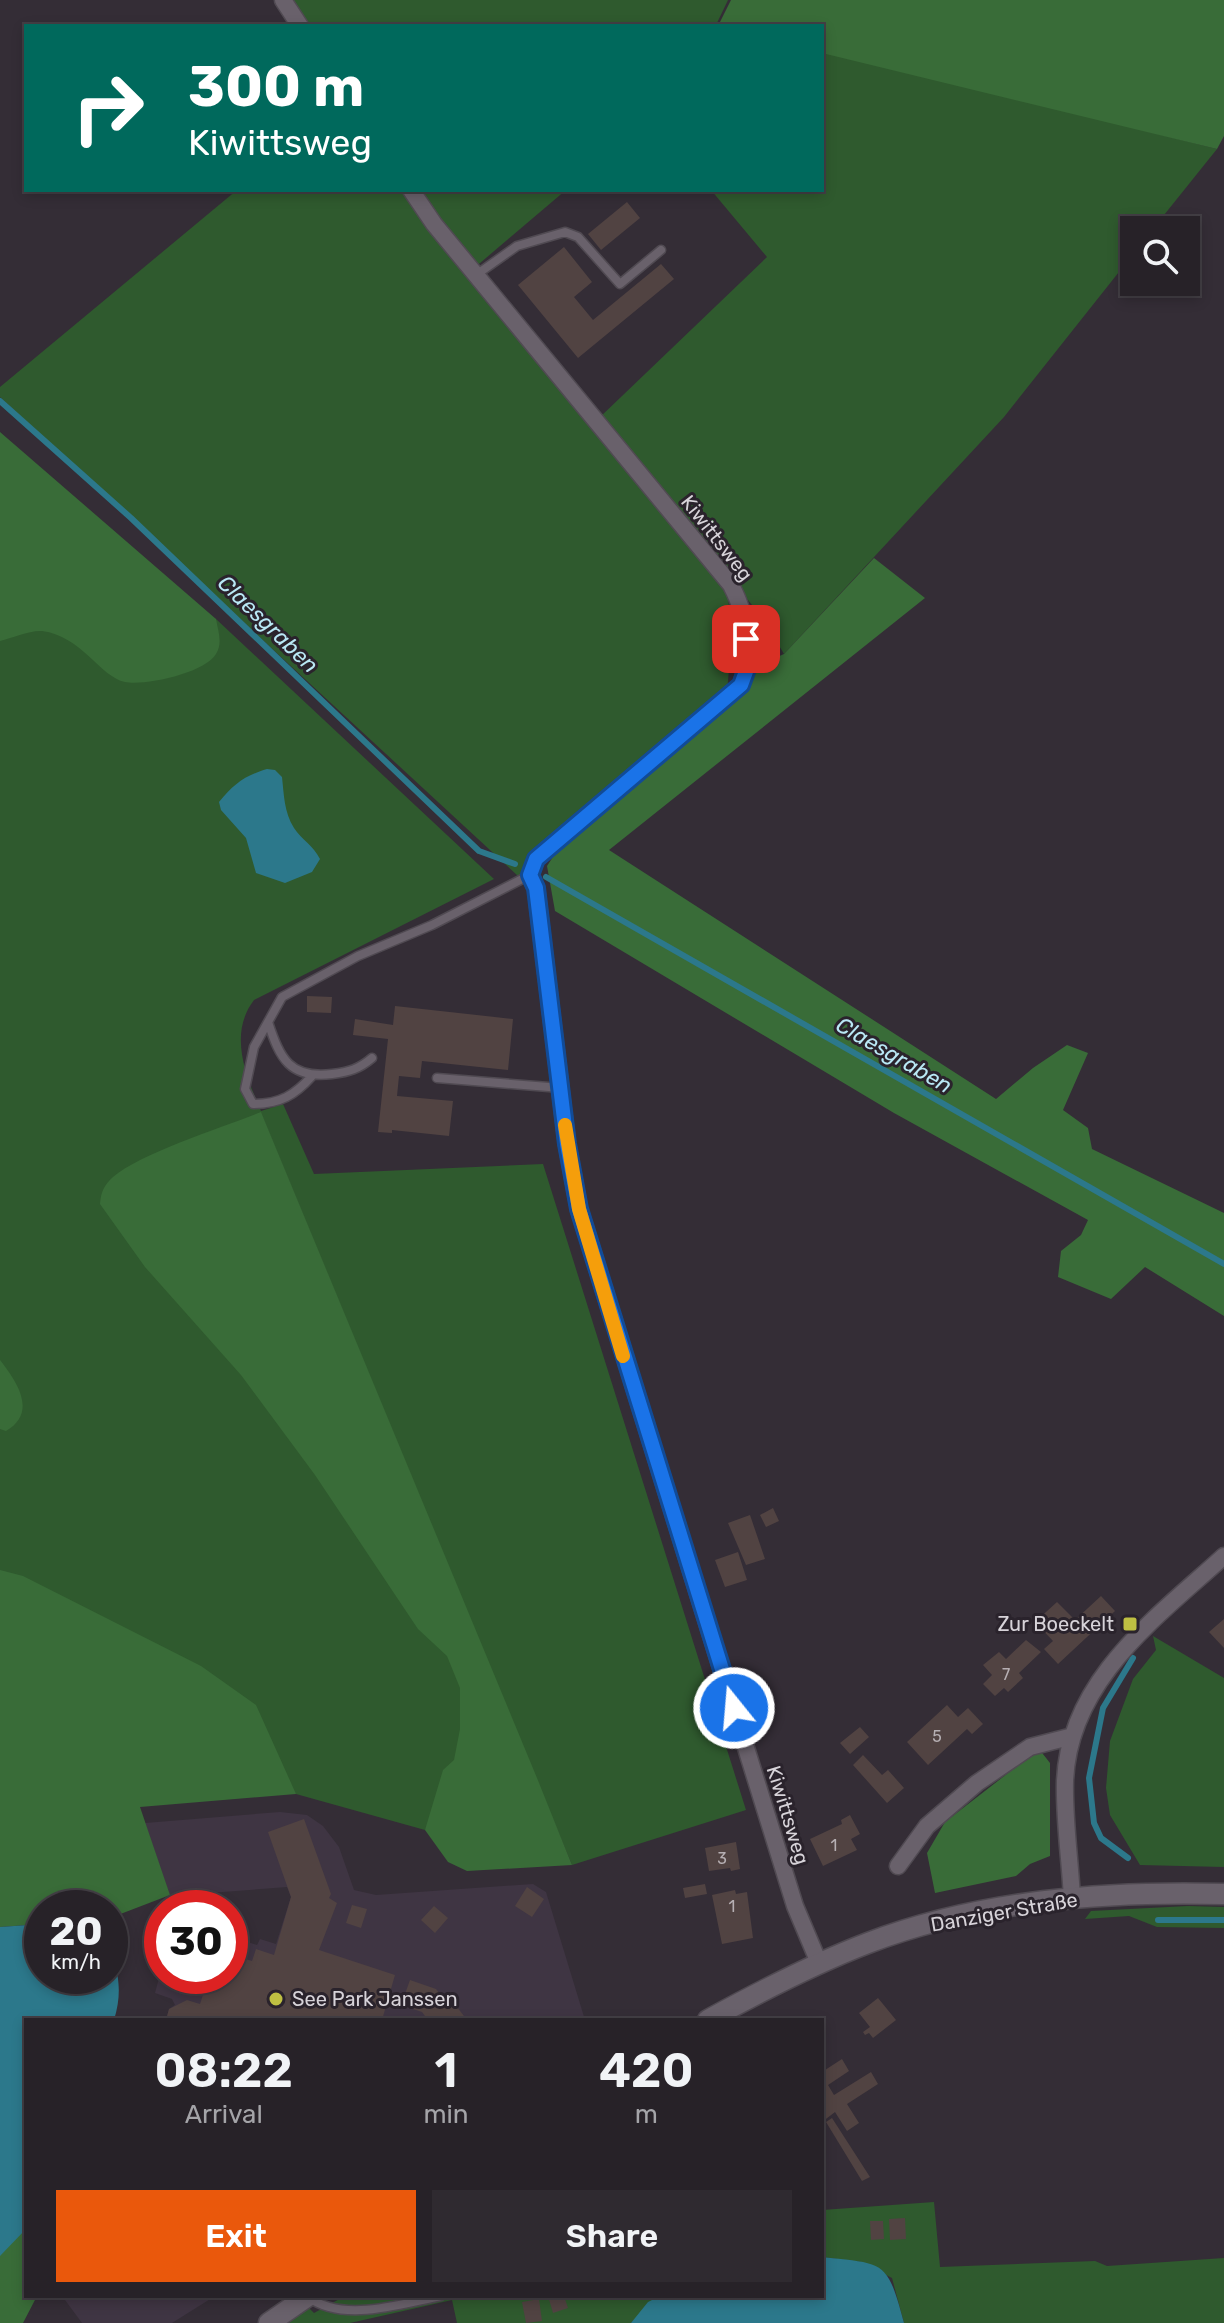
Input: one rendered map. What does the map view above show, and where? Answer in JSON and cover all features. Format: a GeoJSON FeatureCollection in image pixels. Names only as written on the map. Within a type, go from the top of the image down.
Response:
{"type":"FeatureCollection","features":[{"type":"Feature","properties":{"kind":"street"},"geometry":{"type":"LineString","coordinates":[[283,0],[299,24]]}},
{"type":"Feature","properties":{"kind":"street","name":"Kiwittsweg"},"geometry":{"type":"LineString","coordinates":[[413,192],[476,275],[731,585],[745,612],[748,666],[741,685],[536,859],[530,875],[536,888],[567,1144],[583,1223],[795,1906],[819,1963]]}},
{"type":"Feature","properties":{"kind":"street"},"geometry":{"type":"LineString","coordinates":[[1072,1898],[1065,1779],[1073,1736],[1094,1688],[1121,1652],[1224,1556]]}},
{"type":"Feature","properties":{"kind":"street"},"geometry":{"type":"LineString","coordinates":[[898,1866],[927,1826],[977,1783],[1030,1747],[1073,1736]]}},
{"type":"Feature","properties":{"kind":"street","name":"Danziger Straße"},"geometry":{"type":"LineString","coordinates":[[712,2018],[819,1963],[869,1943],[967,1914],[1072,1898],[1224,1894]]}},
{"type":"Feature","properties":{"kind":"street"},"geometry":{"type":"LineString","coordinates":[[269,2323],[305,2298]]}},
{"type":"Feature","properties":{"kind":"lane"},"geometry":{"type":"LineString","coordinates":[[476,275],[517,246],[565,232],[578,237],[620,284],[661,250]]}},
{"type":"Feature","properties":{"kind":"lane"},"geometry":{"type":"LineString","coordinates":[[312,1076],[296,1093],[273,1104],[253,1104],[245,1089],[254,1047],[282,997],[358,956],[432,925],[530,875]]}},
{"type":"Feature","properties":{"kind":"lane"},"geometry":{"type":"LineString","coordinates":[[268,1022],[276,1048],[294,1070],[312,1076],[360,1069],[372,1058]]}},
{"type":"Feature","properties":{"kind":"lane"},"geometry":{"type":"LineString","coordinates":[[437,1078],[562,1088]]}},
{"type":"Feature","properties":{"kind":"lane"},"geometry":{"type":"LineString","coordinates":[[310,2298],[319,2307],[346,2314],[430,2298]]}},
{"type":"Feature","properties":{"kind":"shaded area"},"geometry":{"type":"Polygon","coordinates":[[[280,1812],[307,1815],[323,1826],[339,1847],[354,1890],[376,1895],[533,1884],[546,1892],[584,2018],[167,2018],[169,2009],[175,2005],[172,1999],[158,1994],[248,1994],[248,1942],[257,1945],[260,1939],[276,1944],[291,1897],[287,1887],[168,1890],[145,1823],[280,1812]]]}},
{"type":"Feature","properties":{"kind":"shaded area"},"geometry":{"type":"Polygon","coordinates":[[[212,2298],[172,2323],[82,2323],[65,2300],[212,2298]]]}},
{"type":"Feature","properties":{"kind":"green space"},"geometry":{"type":"Polygon","coordinates":[[[288,0],[728,0],[717,23],[721,24],[304,24],[288,0]]]}},
{"type":"Feature","properties":{"kind":"green space"},"geometry":{"type":"Polygon","coordinates":[[[731,0],[1224,0],[1224,136],[1217,149],[824,53],[824,24],[719,24],[731,0]]]}},
{"type":"Feature","properties":{"kind":"green space"},"geometry":{"type":"Polygon","coordinates":[[[824,50],[1217,149],[1163,216],[1120,216],[1120,271],[1004,417],[784,654],[762,617],[598,419],[767,257],[713,192],[824,192],[824,50]]]}},
{"type":"Feature","properties":{"kind":"green space"},"geometry":{"type":"Polygon","coordinates":[[[235,192],[409,192],[727,591],[732,629],[727,694],[568,824],[518,876],[0,397],[0,387],[235,192]]]}},
{"type":"Feature","properties":{"kind":"green space"},"geometry":{"type":"Polygon","coordinates":[[[418,192],[564,192],[473,269],[418,192]]]}},
{"type":"Feature","properties":{"kind":"green space"},"geometry":{"type":"Polygon","coordinates":[[[0,432],[216,619],[219,646],[210,661],[174,677],[134,683],[116,679],[79,648],[56,634],[37,631],[0,641],[0,432]]]}},
{"type":"Feature","properties":{"kind":"green space"},"geometry":{"type":"Polygon","coordinates":[[[0,511],[216,619],[494,879],[254,1000],[242,1027],[245,1069],[261,1111],[283,1104],[314,1174],[543,1164],[746,1810],[572,1865],[261,1113],[489,1728],[425,1830],[296,1794],[155,1681],[0,1615],[0,511]]]}},
{"type":"Feature","properties":{"kind":"green space"},"geometry":{"type":"Polygon","coordinates":[[[874,558],[925,598],[609,850],[996,1099],[1067,1045],[1088,1053],[1063,1110],[1088,1128],[1092,1149],[1224,1213],[1224,1316],[1145,1267],[1111,1299],[1058,1277],[1061,1251],[1081,1235],[1088,1220],[894,1113],[555,911],[547,866],[566,837],[681,744],[766,662],[784,654],[874,558]]]}},
{"type":"Feature","properties":{"kind":"green space"},"geometry":{"type":"Polygon","coordinates":[[[261,1112],[572,1865],[467,1871],[448,1862],[425,1830],[443,1770],[454,1760],[460,1729],[460,1688],[447,1656],[418,1629],[315,1475],[241,1375],[145,1267],[100,1204],[107,1183],[126,1168],[162,1150],[261,1112]]]}},
{"type":"Feature","properties":{"kind":"green space"},"geometry":{"type":"Polygon","coordinates":[[[0,1360],[18,1387],[23,1406],[16,1423],[6,1431],[0,1429],[0,1360]]]}},
{"type":"Feature","properties":{"kind":"green space"},"geometry":{"type":"Polygon","coordinates":[[[0,1570],[23,1576],[201,1666],[256,1705],[296,1794],[140,1807],[168,1890],[144,1890],[144,1905],[128,1911],[128,1890],[24,1890],[24,1925],[0,1927],[0,1570]]]}},
{"type":"Feature","properties":{"kind":"green space"},"geometry":{"type":"Polygon","coordinates":[[[1153,1636],[1224,1678],[1224,1867],[1140,1865],[1110,1815],[1106,1788],[1110,1741],[1133,1679],[1156,1650],[1153,1636]]]}},
{"type":"Feature","properties":{"kind":"green space"},"geometry":{"type":"Polygon","coordinates":[[[1039,1749],[1050,1763],[1050,1856],[1030,1864],[1016,1876],[935,1893],[927,1853],[945,1822],[1039,1749]]]}},
{"type":"Feature","properties":{"kind":"green space"},"geometry":{"type":"Polygon","coordinates":[[[1224,1907],[1224,1928],[1157,1927],[1129,1916],[1085,1919],[1091,1911],[1224,1907]]]}},
{"type":"Feature","properties":{"kind":"green space"},"geometry":{"type":"Polygon","coordinates":[[[934,2202],[940,2267],[1095,2261],[1107,2266],[1224,2258],[1224,2323],[904,2323],[892,2278],[861,2262],[824,2257],[824,2210],[934,2202]]]}},
{"type":"Feature","properties":{"kind":"green space"},"geometry":{"type":"Polygon","coordinates":[[[24,2229],[24,2298],[36,2298],[23,2323],[0,2323],[0,2255],[24,2229]]]}},
{"type":"Feature","properties":{"kind":"green space"},"geometry":{"type":"Polygon","coordinates":[[[341,2298],[658,2298],[631,2323],[457,2323],[452,2300],[350,2323],[289,2323],[309,2308],[314,2313],[341,2298]]]}},
{"type":"Feature","properties":{"kind":"water"},"geometry":{"type":"Polygon","coordinates":[[[267,769],[275,770],[282,777],[288,816],[320,859],[312,872],[285,883],[256,873],[246,838],[221,810],[219,802],[240,781],[267,769]]]}},
{"type":"Feature","properties":{"kind":"water"},"geometry":{"type":"Polygon","coordinates":[[[24,1925],[24,1994],[119,1994],[114,2018],[24,2018],[24,2231],[0,2256],[0,1927],[24,1925]]]}},
{"type":"Feature","properties":{"kind":"water"},"geometry":{"type":"Polygon","coordinates":[[[824,2257],[859,2261],[881,2269],[893,2287],[904,2323],[631,2323],[648,2302],[656,2298],[824,2298],[824,2257]]]}},
{"type":"Feature","properties":{"kind":"building"},"geometry":{"type":"Polygon","coordinates":[[[627,202],[640,218],[601,250],[588,234],[627,202]]]}},
{"type":"Feature","properties":{"kind":"building"},"geometry":{"type":"Polygon","coordinates":[[[564,247],[592,282],[574,297],[593,320],[661,264],[674,279],[578,358],[518,285],[564,247]]]}},
{"type":"Feature","properties":{"kind":"building"},"geometry":{"type":"Polygon","coordinates":[[[307,996],[332,997],[331,1013],[307,1012],[307,996]]]}},
{"type":"Feature","properties":{"kind":"building"},"geometry":{"type":"Polygon","coordinates":[[[395,1006],[513,1019],[508,1070],[422,1061],[420,1078],[399,1076],[397,1096],[453,1101],[449,1136],[392,1130],[392,1133],[378,1132],[388,1039],[353,1035],[355,1019],[393,1025],[395,1006]]]}},
{"type":"Feature","properties":{"kind":"building"},"geometry":{"type":"Polygon","coordinates":[[[773,1508],[779,1521],[766,1527],[760,1515],[773,1508]]]}},
{"type":"Feature","properties":{"kind":"building"},"geometry":{"type":"Polygon","coordinates":[[[750,1515],[765,1559],[746,1565],[728,1523],[750,1515]]]}},
{"type":"Feature","properties":{"kind":"building"},"geometry":{"type":"Polygon","coordinates":[[[738,1552],[747,1580],[725,1587],[715,1560],[738,1552]]]}},
{"type":"Feature","properties":{"kind":"building"},"geometry":{"type":"Polygon","coordinates":[[[1101,1596],[1115,1611],[1058,1664],[1044,1649],[1053,1641],[1035,1622],[1057,1602],[1075,1620],[1101,1596]]]}},
{"type":"Feature","properties":{"kind":"building"},"geometry":{"type":"Polygon","coordinates":[[[1224,1619],[1224,1648],[1209,1632],[1224,1619]]]}},
{"type":"Feature","properties":{"kind":"building"},"geometry":{"type":"Polygon","coordinates":[[[1026,1640],[1041,1652],[1019,1673],[1023,1678],[1008,1692],[1004,1688],[995,1696],[983,1684],[992,1675],[983,1665],[999,1652],[1006,1659],[1026,1640]]]}},
{"type":"Feature","properties":{"kind":"building"},"geometry":{"type":"Polygon","coordinates":[[[947,1705],[958,1717],[968,1708],[983,1724],[972,1734],[967,1729],[928,1765],[907,1742],[947,1705]]]}},
{"type":"Feature","properties":{"kind":"building"},"geometry":{"type":"Polygon","coordinates":[[[860,1727],[869,1737],[850,1754],[840,1743],[860,1727]]]}},
{"type":"Feature","properties":{"kind":"building"},"geometry":{"type":"Polygon","coordinates":[[[863,1755],[882,1775],[888,1770],[904,1788],[887,1803],[853,1765],[863,1755]]]}},
{"type":"Feature","properties":{"kind":"building"},"geometry":{"type":"Polygon","coordinates":[[[850,1815],[860,1834],[851,1839],[857,1850],[823,1866],[810,1839],[842,1824],[841,1820],[850,1815]]]}},
{"type":"Feature","properties":{"kind":"building"},"geometry":{"type":"Polygon","coordinates":[[[304,1819],[331,1894],[329,1898],[337,1903],[319,1950],[395,1975],[383,2018],[167,2018],[169,2009],[187,2000],[200,2004],[203,1994],[248,1994],[248,1960],[252,1961],[256,1949],[274,1955],[291,1897],[268,1832],[304,1819]]]}},
{"type":"Feature","properties":{"kind":"building"},"geometry":{"type":"Polygon","coordinates":[[[736,1842],[740,1869],[709,1871],[705,1848],[736,1842]]]}},
{"type":"Feature","properties":{"kind":"building"},"geometry":{"type":"Polygon","coordinates":[[[705,1884],[707,1894],[685,1898],[683,1888],[705,1884]]]}},
{"type":"Feature","properties":{"kind":"building"},"geometry":{"type":"Polygon","coordinates":[[[527,1887],[544,1899],[532,1917],[515,1906],[527,1887]]]}},
{"type":"Feature","properties":{"kind":"building"},"geometry":{"type":"Polygon","coordinates":[[[735,1890],[736,1894],[747,1892],[753,1938],[722,1944],[712,1895],[735,1890]]]}},
{"type":"Feature","properties":{"kind":"building"},"geometry":{"type":"Polygon","coordinates":[[[352,1905],[367,1909],[361,1928],[346,1923],[352,1905]]]}},
{"type":"Feature","properties":{"kind":"building"},"geometry":{"type":"Polygon","coordinates":[[[434,1906],[448,1918],[435,1933],[421,1920],[434,1906]]]}},
{"type":"Feature","properties":{"kind":"building"},"geometry":{"type":"Polygon","coordinates":[[[410,1980],[436,1989],[442,1997],[447,1994],[465,2018],[426,2018],[422,2012],[401,2005],[410,1980]]]}},
{"type":"Feature","properties":{"kind":"building"},"geometry":{"type":"Polygon","coordinates":[[[878,1998],[896,2020],[873,2038],[863,2032],[870,2027],[859,2013],[878,1998]]]}},
{"type":"Feature","properties":{"kind":"building"},"geometry":{"type":"Polygon","coordinates":[[[842,2059],[849,2071],[828,2085],[834,2095],[871,2072],[878,2084],[847,2104],[859,2123],[847,2131],[835,2112],[824,2120],[824,2071],[842,2059]]]}},
{"type":"Feature","properties":{"kind":"building"},"geometry":{"type":"Polygon","coordinates":[[[832,2118],[870,2177],[862,2181],[826,2122],[832,2118]]]}},
{"type":"Feature","properties":{"kind":"building"},"geometry":{"type":"Polygon","coordinates":[[[905,2218],[906,2239],[890,2240],[889,2219],[905,2218]]]}},
{"type":"Feature","properties":{"kind":"building"},"geometry":{"type":"Polygon","coordinates":[[[870,2221],[883,2221],[884,2239],[871,2240],[870,2221]]]}},
{"type":"Feature","properties":{"kind":"building"},"geometry":{"type":"Polygon","coordinates":[[[549,2298],[565,2298],[568,2308],[553,2313],[549,2298]]]}},
{"type":"Feature","properties":{"kind":"building"},"geometry":{"type":"Polygon","coordinates":[[[539,2299],[542,2321],[526,2323],[522,2302],[539,2299]]]}},
{"type":"Feature","properties":{"kind":"waterway","name":"Claesgraben"},"geometry":{"type":"LineString","coordinates":[[0,401],[131,518],[479,851],[515,864]]}},
{"type":"Feature","properties":{"kind":"waterway","name":"Claesgraben"},"geometry":{"type":"LineString","coordinates":[[546,877],[1224,1264]]}},
{"type":"Feature","properties":{"kind":"waterway"},"geometry":{"type":"LineString","coordinates":[[1128,1858],[1101,1838],[1094,1823],[1089,1778],[1103,1708],[1133,1658]]}},
{"type":"Feature","properties":{"kind":"waterway"},"geometry":{"type":"LineString","coordinates":[[1158,1920],[1224,1920]]}},
{"type":"Feature","properties":{"kind":"slow traffic"},"geometry":{"type":"LineString","coordinates":[[565,1125],[579,1209],[623,1356]]}},
{"type":"Feature","properties":{"kind":"place","name":"Zur Boeckelt"},"geometry":{"type":"Point","coordinates":[1130,1624]}},
{"type":"Feature","properties":{"kind":"place","name":"See Park Janssen"},"geometry":{"type":"Point","coordinates":[276,1999]}},
{"type":"Feature","properties":{"kind":"route"},"geometry":{"type":"LineString","coordinates":[[734,1708],[579,1209],[567,1144],[536,888],[530,875],[536,859],[741,685],[748,666],[746,639]]}}]}
